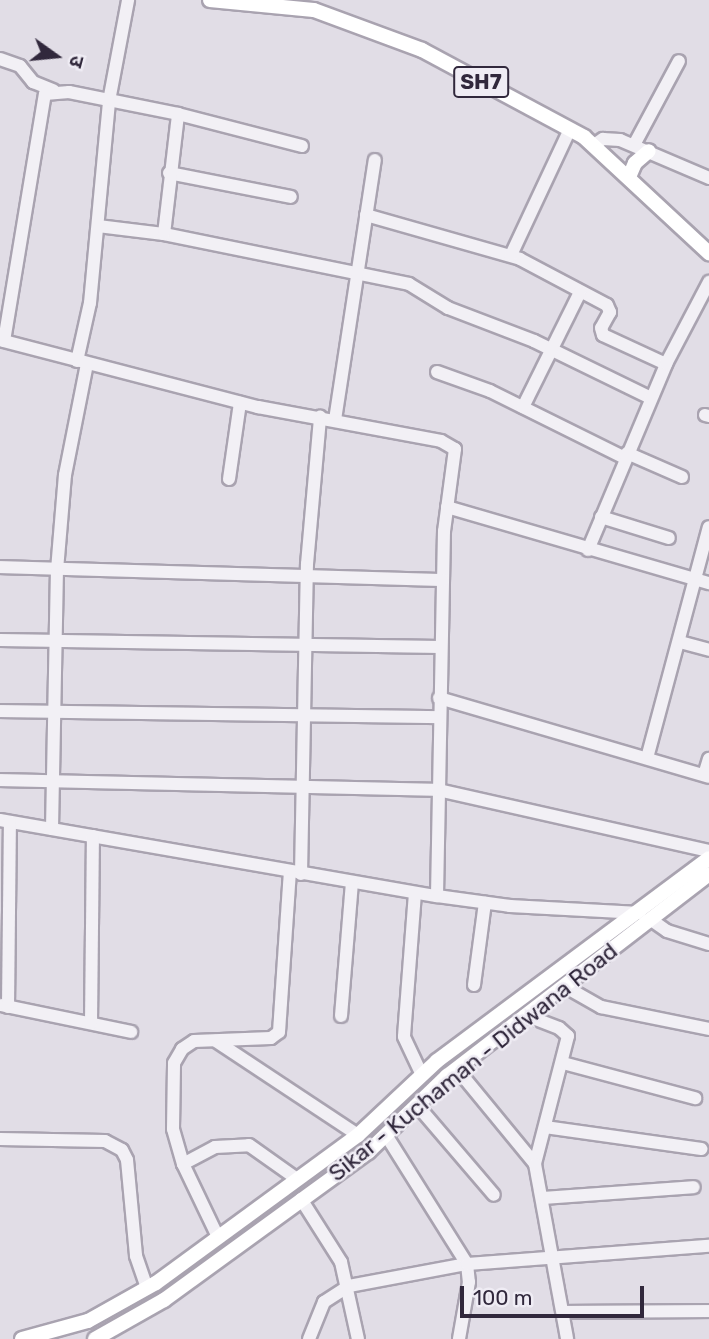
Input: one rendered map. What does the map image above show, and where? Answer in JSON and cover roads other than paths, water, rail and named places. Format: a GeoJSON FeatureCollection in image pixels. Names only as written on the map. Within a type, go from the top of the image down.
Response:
{"type":"FeatureCollection","features":[{"type":"Feature","properties":{"kind":"main road","name":"SH7"},"geometry":{"type":"LineString","coordinates":[[210,0],[294,6],[333,15],[400,39],[594,145],[709,253]]}},
{"type":"Feature","properties":{"kind":"main road"},"geometry":{"type":"LineString","coordinates":[[629,177],[638,159],[649,151]]}},
{"type":"Feature","properties":{"kind":"main road","name":"Sikar - Kuchaman - Didwana Road"},"geometry":{"type":"LineString","coordinates":[[94,1339],[164,1300],[386,1135],[457,1069],[564,986],[709,858]]}},
{"type":"Feature","properties":{"kind":"main road","name":"Sikar - Kuchaman - Didwana Road"},"geometry":{"type":"LineString","coordinates":[[22,1339],[88,1321],[147,1288],[358,1135],[422,1075],[645,916],[709,874]]}},
{"type":"Feature","properties":{"kind":"street"},"geometry":{"type":"LineString","coordinates":[[52,829],[57,570],[65,475],[90,303],[109,101],[128,0]]}},
{"type":"Feature","properties":{"kind":"street"},"geometry":{"type":"LineString","coordinates":[[0,59],[20,66],[33,82],[53,90],[178,114],[302,146]]}},
{"type":"Feature","properties":{"kind":"street"},"geometry":{"type":"LineString","coordinates":[[634,145],[679,61]]}},
{"type":"Feature","properties":{"kind":"street"},"geometry":{"type":"LineString","coordinates":[[53,90],[41,102],[2,340],[240,402],[451,445],[456,456],[447,507],[440,647],[437,896]]}},
{"type":"Feature","properties":{"kind":"street"},"geometry":{"type":"LineString","coordinates":[[164,234],[169,173],[178,114]]}},
{"type":"Feature","properties":{"kind":"street"},"geometry":{"type":"LineString","coordinates":[[511,255],[569,129]]}},
{"type":"Feature","properties":{"kind":"street"},"geometry":{"type":"LineString","coordinates":[[594,145],[611,139],[634,145],[709,178]]}},
{"type":"Feature","properties":{"kind":"street"},"geometry":{"type":"LineString","coordinates":[[335,420],[375,160]]}},
{"type":"Feature","properties":{"kind":"street"},"geometry":{"type":"LineString","coordinates":[[169,173],[291,197]]}},
{"type":"Feature","properties":{"kind":"street"},"geometry":{"type":"LineString","coordinates":[[366,215],[511,255],[610,307],[601,328],[603,335],[666,364]]}},
{"type":"Feature","properties":{"kind":"street"},"geometry":{"type":"LineString","coordinates":[[98,226],[164,234],[409,284],[448,308],[552,349],[651,398]]}},
{"type":"Feature","properties":{"kind":"street"},"geometry":{"type":"LineString","coordinates":[[588,550],[666,364],[709,282]]}},
{"type":"Feature","properties":{"kind":"street"},"geometry":{"type":"LineString","coordinates":[[523,407],[580,292]]}},
{"type":"Feature","properties":{"kind":"street"},"geometry":{"type":"LineString","coordinates":[[437,372],[682,477]]}},
{"type":"Feature","properties":{"kind":"street"},"geometry":{"type":"LineString","coordinates":[[229,479],[240,402]]}},
{"type":"Feature","properties":{"kind":"street"},"geometry":{"type":"LineString","coordinates":[[218,1237],[183,1164],[173,1129],[173,1063],[194,1041],[271,1038],[279,1032],[301,785],[307,575],[320,417]]}},
{"type":"Feature","properties":{"kind":"street"},"geometry":{"type":"LineString","coordinates":[[447,507],[703,582]]}},
{"type":"Feature","properties":{"kind":"street"},"geometry":{"type":"LineString","coordinates":[[601,517],[669,538]]}},
{"type":"Feature","properties":{"kind":"street"},"geometry":{"type":"LineString","coordinates":[[648,758],[680,642],[703,582],[709,527]]}},
{"type":"Feature","properties":{"kind":"street"},"geometry":{"type":"LineString","coordinates":[[0,567],[443,580]]}},
{"type":"Feature","properties":{"kind":"street"},"geometry":{"type":"LineString","coordinates":[[0,640],[305,647],[440,647]]}},
{"type":"Feature","properties":{"kind":"street"},"geometry":{"type":"LineString","coordinates":[[680,642],[709,650]]}},
{"type":"Feature","properties":{"kind":"street"},"geometry":{"type":"LineString","coordinates":[[439,698],[707,776],[709,760]]}},
{"type":"Feature","properties":{"kind":"street"},"geometry":{"type":"LineString","coordinates":[[0,711],[439,717]]}},
{"type":"Feature","properties":{"kind":"street"},"geometry":{"type":"LineString","coordinates":[[0,780],[438,790],[709,851]]}},
{"type":"Feature","properties":{"kind":"street"},"geometry":{"type":"LineString","coordinates":[[131,1032],[4,1006],[5,821],[415,893],[645,916],[676,934],[709,944]]}},
{"type":"Feature","properties":{"kind":"street"},"geometry":{"type":"LineString","coordinates":[[91,1023],[93,836]]}},
{"type":"Feature","properties":{"kind":"street"},"geometry":{"type":"LineString","coordinates":[[341,1016],[352,883]]}},
{"type":"Feature","properties":{"kind":"street"},"geometry":{"type":"LineString","coordinates":[[415,893],[404,1037],[410,1057],[422,1075]]}},
{"type":"Feature","properties":{"kind":"street"},"geometry":{"type":"LineString","coordinates":[[474,985],[485,902]]}},
{"type":"Feature","properties":{"kind":"street"},"geometry":{"type":"LineString","coordinates":[[564,986],[601,1007],[709,1029]]}},
{"type":"Feature","properties":{"kind":"street"},"geometry":{"type":"LineString","coordinates":[[525,1016],[566,1032],[564,1063],[535,1164],[567,1339]]}},
{"type":"Feature","properties":{"kind":"street"},"geometry":{"type":"LineString","coordinates":[[215,1040],[358,1135]]}},
{"type":"Feature","properties":{"kind":"street"},"geometry":{"type":"LineString","coordinates":[[564,1063],[695,1098]]}},
{"type":"Feature","properties":{"kind":"street"},"geometry":{"type":"LineString","coordinates":[[457,1069],[535,1164]]}},
{"type":"Feature","properties":{"kind":"street"},"geometry":{"type":"LineString","coordinates":[[417,1105],[494,1195]]}},
{"type":"Feature","properties":{"kind":"street"},"geometry":{"type":"LineString","coordinates":[[545,1127],[701,1149]]}},
{"type":"Feature","properties":{"kind":"street"},"geometry":{"type":"LineString","coordinates":[[386,1135],[467,1265],[469,1282],[459,1339]]}},
{"type":"Feature","properties":{"kind":"street"},"geometry":{"type":"LineString","coordinates":[[0,1139],[105,1141],[122,1150],[127,1160],[136,1256],[147,1288]]}},
{"type":"Feature","properties":{"kind":"street"},"geometry":{"type":"LineString","coordinates":[[183,1164],[215,1147],[248,1145],[297,1179]]}},
{"type":"Feature","properties":{"kind":"street"},"geometry":{"type":"LineString","coordinates":[[542,1198],[694,1187]]}},
{"type":"Feature","properties":{"kind":"street"},"geometry":{"type":"LineString","coordinates":[[301,1199],[330,1240],[349,1286],[358,1339]]}},
{"type":"Feature","properties":{"kind":"street"},"geometry":{"type":"LineString","coordinates":[[309,1339],[324,1302],[349,1286],[467,1265],[709,1246]]}},
{"type":"Feature","properties":{"kind":"street"},"geometry":{"type":"LineString","coordinates":[[564,1312],[709,1311]]}}]}
